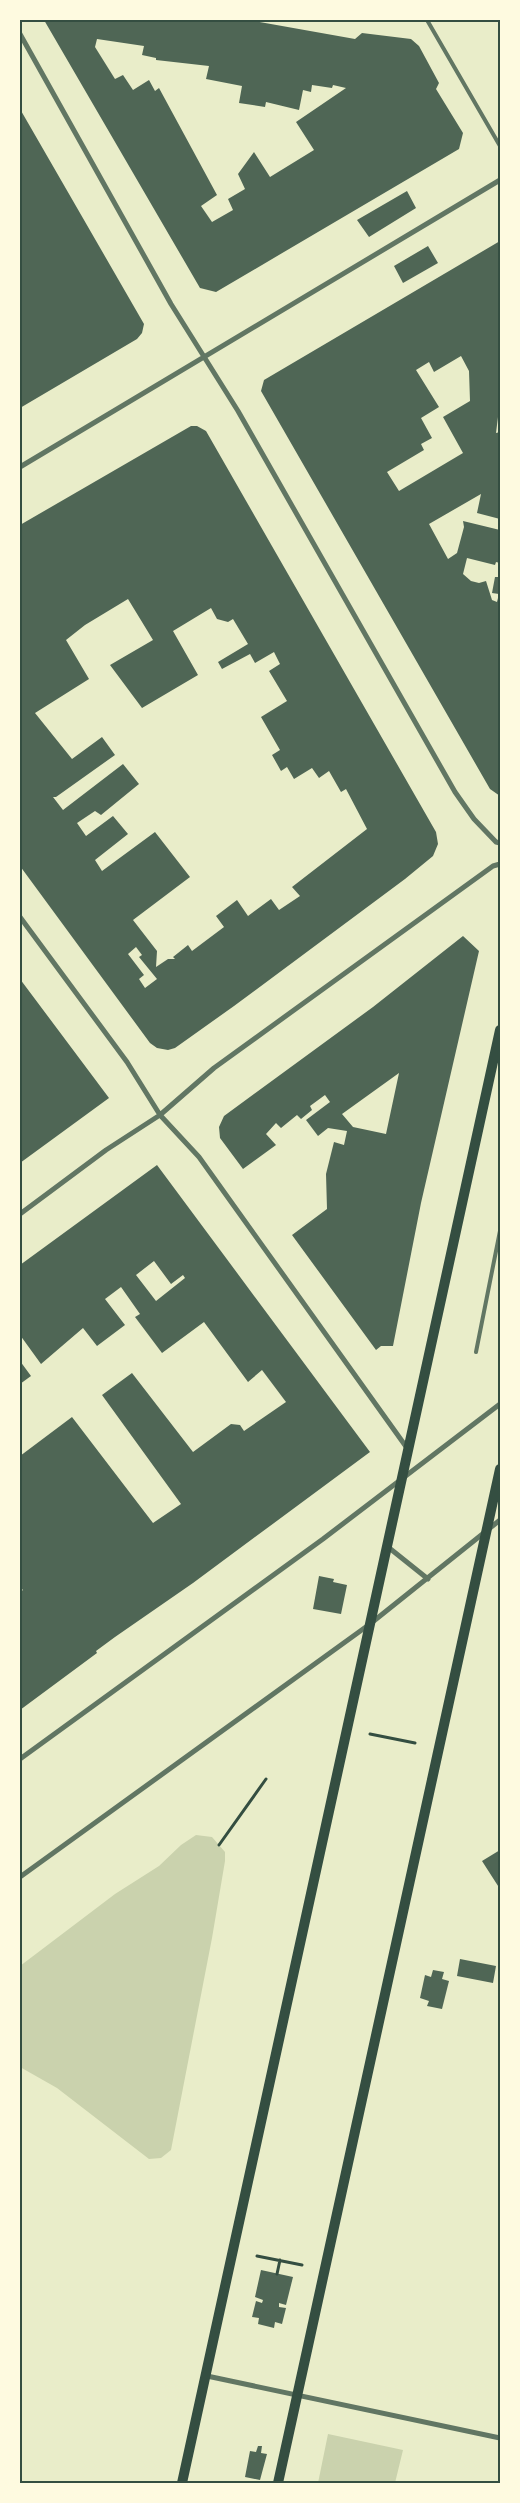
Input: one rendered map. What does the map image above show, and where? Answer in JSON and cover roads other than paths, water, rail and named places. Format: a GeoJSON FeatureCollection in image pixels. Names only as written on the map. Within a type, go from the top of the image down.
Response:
{"type":"FeatureCollection","features":[{"type":"Feature","properties":{"kind":"main road"},"geometry":{"type":"LineString","coordinates":[[182,2483],[207,2376],[500,1030]]}},
{"type":"Feature","properties":{"kind":"main road"},"geometry":{"type":"LineString","coordinates":[[278,2483],[500,1469]]}},
{"type":"Feature","properties":{"kind":"street"},"geometry":{"type":"LineString","coordinates":[[20,34],[171,304],[243,419],[455,792],[474,820],[496,842],[500,843]]}},
{"type":"Feature","properties":{"kind":"street"},"geometry":{"type":"LineString","coordinates":[[20,467],[203,356],[244,335],[500,180]]}},
{"type":"Feature","properties":{"kind":"street"},"geometry":{"type":"LineString","coordinates":[[20,1214],[106,1150],[160,1115],[214,1068],[493,866],[500,864]]}},
{"type":"Feature","properties":{"kind":"street"},"geometry":{"type":"LineString","coordinates":[[20,917],[127,1062],[160,1115],[199,1157],[409,1450]]}},
{"type":"Feature","properties":{"kind":"street"},"geometry":{"type":"LineString","coordinates":[[20,1759],[403,1479],[500,1404]]}},
{"type":"Feature","properties":{"kind":"street"},"geometry":{"type":"LineString","coordinates":[[20,1877],[370,1624],[500,1520]]}},
{"type":"Feature","properties":{"kind":"street"},"geometry":{"type":"LineString","coordinates":[[388,1547],[428,1579]]}},
{"type":"Feature","properties":{"kind":"street"},"geometry":{"type":"LineString","coordinates":[[207,2376],[500,2438]]}},
{"type":"Feature","properties":{"kind":"lane"},"geometry":{"type":"LineString","coordinates":[[427,20],[500,146]]}},
{"type":"Feature","properties":{"kind":"lane"},"geometry":{"type":"LineString","coordinates":[[476,1352],[500,1230]]}}]}
